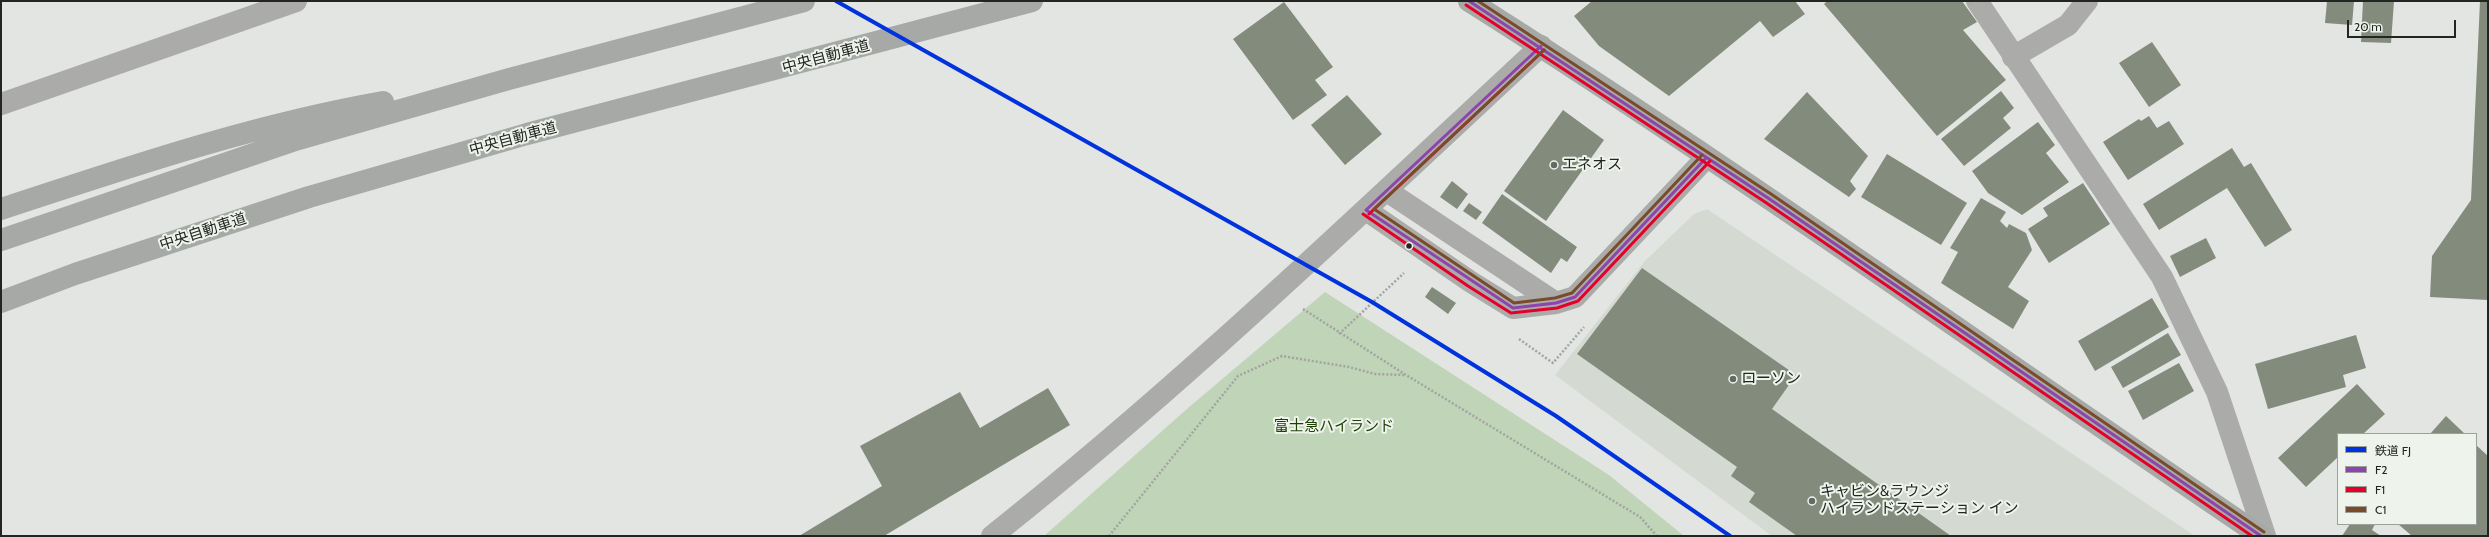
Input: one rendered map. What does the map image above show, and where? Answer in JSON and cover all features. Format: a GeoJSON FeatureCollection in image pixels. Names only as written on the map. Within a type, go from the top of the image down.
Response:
{"type":"FeatureCollection","features":[{"type":"Feature","properties":{"kind":"highway"},"geometry":{"type":"LineString","coordinates":[[1,240],[292,140],[509,79],[804,1]]}},
{"type":"Feature","properties":{"kind":"highway","name":"中央自動車道"},"geometry":{"type":"LineString","coordinates":[[1,302],[75,274],[309,197],[527,134],[809,62],[1032,1]]}},
{"type":"Feature","properties":{"kind":"highway"},"geometry":{"type":"LineString","coordinates":[[1469,1],[1541,46],[1826,237],[2089,420],[2261,536]]}},
{"type":"Feature","properties":{"kind":"highway"},"geometry":{"type":"LineString","coordinates":[[1,209],[161,156],[339,110],[509,79]]}},
{"type":"Feature","properties":{"kind":"street"},"geometry":{"type":"LineString","coordinates":[[1,104],[296,1]]}},
{"type":"Feature","properties":{"kind":"street"},"geometry":{"type":"LineString","coordinates":[[1977,1],[2013,57],[2162,277],[2217,392],[2265,536]]}},
{"type":"Feature","properties":{"kind":"street"},"geometry":{"type":"LineString","coordinates":[[2013,57],[2068,25],[2087,1]]}},
{"type":"Feature","properties":{"kind":"street"},"geometry":{"type":"LineString","coordinates":[[992,536],[1066,478],[1276,292],[1387,191],[1541,46]]}},
{"type":"Feature","properties":{"kind":"street"},"geometry":{"type":"LineString","coordinates":[[1366,210],[1471,282],[1513,308],[1556,303],[1575,297],[1706,158]]}},
{"type":"Feature","properties":{"kind":"street"},"geometry":{"type":"LineString","coordinates":[[1387,191],[1556,303]]}},
{"type":"Feature","properties":{"kind":"path"},"geometry":{"type":"LineString","coordinates":[[1339,334],[1405,272]]}},
{"type":"Feature","properties":{"kind":"path"},"geometry":{"type":"LineString","coordinates":[[1276,292],[1339,334],[1640,517],[1657,536]]}},
{"type":"Feature","properties":{"kind":"path"},"geometry":{"type":"LineString","coordinates":[[1518,338],[1553,363]]}},
{"type":"Feature","properties":{"kind":"path"},"geometry":{"type":"LineString","coordinates":[[1109,536],[1238,376],[1282,356],[1349,367],[1375,374],[1406,375]]}},
{"type":"Feature","properties":{"kind":"shaded area"},"geometry":{"type":"Polygon","coordinates":[[[1707,209],[2195,536],[1772,536],[1555,375],[1645,261],[1694,214],[1707,209]]]}},
{"type":"Feature","properties":{"kind":"green space","name":"富士急ハイランド"},"geometry":{"type":"Polygon","coordinates":[[[1325,292],[1609,475],[1684,536],[1044,536],[1188,408],[1325,292]]]}},
{"type":"Feature","properties":{"kind":"building"},"geometry":{"type":"Polygon","coordinates":[[[1592,1],[1795,1],[1805,14],[1773,37],[1760,21],[1669,96],[1599,46],[1574,16],[1592,1]]]}},
{"type":"Feature","properties":{"kind":"building"},"geometry":{"type":"Polygon","coordinates":[[[1827,1],[1962,1],[1977,22],[1963,30],[2006,80],[1937,136],[1824,4],[1827,1]]]}},
{"type":"Feature","properties":{"kind":"building"},"geometry":{"type":"Polygon","coordinates":[[[2327,1],[2354,1],[2352,25],[2325,23],[2327,1]]]}},
{"type":"Feature","properties":{"kind":"building"},"geometry":{"type":"Polygon","coordinates":[[[2363,1],[2394,1],[2391,43],[2361,42],[2363,1]]]}},
{"type":"Feature","properties":{"kind":"building"},"geometry":{"type":"Polygon","coordinates":[[[2480,1],[2488,1],[2488,300],[2430,297],[2432,256],[2471,200],[2480,1]]]}},
{"type":"Feature","properties":{"kind":"building"},"geometry":{"type":"Polygon","coordinates":[[[1284,2],[1333,67],[1315,80],[1327,95],[1293,120],[1233,39],[1284,2]]]}},
{"type":"Feature","properties":{"kind":"building"},"geometry":{"type":"Polygon","coordinates":[[[2152,42],[2181,85],[2149,107],[2119,63],[2152,42]]]}},
{"type":"Feature","properties":{"kind":"building"},"geometry":{"type":"Polygon","coordinates":[[[2001,91],[2014,108],[2003,118],[2011,128],[1964,166],[1941,139],[2001,91]]]}},
{"type":"Feature","properties":{"kind":"building"},"geometry":{"type":"Polygon","coordinates":[[[1807,92],[1868,156],[1850,181],[1856,189],[1849,197],[1764,139],[1807,92]]]}},
{"type":"Feature","properties":{"kind":"building"},"geometry":{"type":"Polygon","coordinates":[[[1347,95],[1382,134],[1345,165],[1311,125],[1347,95]]]}},
{"type":"Feature","properties":{"kind":"building"},"geometry":{"type":"Polygon","coordinates":[[[1563,110],[1604,140],[1546,221],[1504,191],[1563,110]]]}},
{"type":"Feature","properties":{"kind":"building"},"geometry":{"type":"Polygon","coordinates":[[[2149,116],[2157,128],[2169,121],[2184,144],[2128,180],[2103,142],[2139,119],[2141,121],[2149,116]]]}},
{"type":"Feature","properties":{"kind":"building"},"geometry":{"type":"Polygon","coordinates":[[[2038,122],[2055,145],[2046,153],[2069,182],[2022,215],[1988,193],[1972,171],[2038,122]]]}},
{"type":"Feature","properties":{"kind":"building"},"geometry":{"type":"Polygon","coordinates":[[[2232,148],[2244,167],[2251,163],[2292,230],[2265,247],[2227,188],[2159,230],[2143,204],[2232,148]]]}},
{"type":"Feature","properties":{"kind":"building"},"geometry":{"type":"Polygon","coordinates":[[[1887,154],[1967,203],[1941,245],[1861,197],[1887,154]]]}},
{"type":"Feature","properties":{"kind":"building"},"geometry":{"type":"Polygon","coordinates":[[[1452,181],[1468,194],[1457,209],[1440,197],[1452,181]]]}},
{"type":"Feature","properties":{"kind":"building"},"geometry":{"type":"Polygon","coordinates":[[[2083,183],[2110,224],[2049,263],[2028,229],[2048,216],[2043,208],[2083,183]]]}},
{"type":"Feature","properties":{"kind":"building"},"geometry":{"type":"Polygon","coordinates":[[[1502,194],[1577,247],[1567,262],[1561,258],[1551,273],[1482,223],[1502,194]]]}},
{"type":"Feature","properties":{"kind":"building"},"geometry":{"type":"Polygon","coordinates":[[[1981,198],[2006,212],[2000,221],[2007,228],[2009,224],[2026,233],[2032,250],[2008,287],[2029,301],[2013,329],[1941,283],[1958,252],[1950,248],[1981,198]]]}},
{"type":"Feature","properties":{"kind":"building"},"geometry":{"type":"Polygon","coordinates":[[[1469,203],[1482,212],[1476,220],[1463,211],[1469,203]]]}},
{"type":"Feature","properties":{"kind":"building"},"geometry":{"type":"Polygon","coordinates":[[[2206,238],[2216,258],[2180,277],[2170,256],[2206,238]]]}},
{"type":"Feature","properties":{"kind":"building"},"geometry":{"type":"Polygon","coordinates":[[[1642,268],[1796,375],[1772,409],[1951,536],[1797,536],[1749,502],[1755,493],[1731,476],[1737,467],[1577,354],[1642,268]]]}},
{"type":"Feature","properties":{"kind":"building"},"geometry":{"type":"Polygon","coordinates":[[[1432,287],[1456,303],[1448,314],[1425,297],[1432,287]]]}},
{"type":"Feature","properties":{"kind":"building"},"geometry":{"type":"Polygon","coordinates":[[[2152,298],[2169,327],[2095,371],[2078,341],[2152,298]]]}},
{"type":"Feature","properties":{"kind":"building"},"geometry":{"type":"Polygon","coordinates":[[[2168,333],[2181,355],[2123,388],[2111,367],[2168,333]]]}},
{"type":"Feature","properties":{"kind":"building"},"geometry":{"type":"Polygon","coordinates":[[[2356,335],[2366,368],[2343,375],[2346,387],[2268,409],[2255,364],[2356,335]]]}},
{"type":"Feature","properties":{"kind":"building"},"geometry":{"type":"Polygon","coordinates":[[[2179,363],[2194,391],[2143,420],[2128,391],[2179,363]]]}},
{"type":"Feature","properties":{"kind":"building"},"geometry":{"type":"Polygon","coordinates":[[[2357,384],[2385,414],[2364,433],[2337,433],[2337,458],[2306,487],[2278,458],[2357,384]]]}},
{"type":"Feature","properties":{"kind":"building"},"geometry":{"type":"Polygon","coordinates":[[[1048,388],[1070,425],[884,536],[799,536],[882,486],[860,446],[960,392],[980,428],[1048,388]]]}},
{"type":"Feature","properties":{"kind":"building"},"geometry":{"type":"Polygon","coordinates":[[[2446,416],[2464,433],[2431,433],[2446,416]]]}},
{"type":"Feature","properties":{"kind":"building"},"geometry":{"type":"Polygon","coordinates":[[[2477,446],[2488,456],[2488,536],[2412,536],[2399,525],[2477,525],[2477,446]]]}},
{"type":"Feature","properties":{"kind":"building"},"geometry":{"type":"Polygon","coordinates":[[[2349,525],[2374,525],[2372,530],[2381,536],[2342,536],[2349,525]]]}},
{"type":"Feature","properties":{"kind":"rail line","name":"FJ"},"geometry":{"type":"LineString","coordinates":[[836,1],[1372,302],[1556,416],[1730,536]]}},
{"type":"Feature","properties":{"kind":"transit line","name":"F2"},"geometry":{"type":"LineString","coordinates":[[1469,1],[1768,198],[2261,536]]}},
{"type":"Feature","properties":{"kind":"transit line","name":"C1"},"geometry":{"type":"LineString","coordinates":[[1478,1],[1771,194],[2264,532]]}},
{"type":"Feature","properties":{"kind":"transit line","name":"F1"},"geometry":{"type":"LineString","coordinates":[[1466,5],[1765,202],[2252,536]]}},
{"type":"Feature","properties":{"kind":"transit line","name":"F2"},"geometry":{"type":"LineString","coordinates":[[1366,210],[1541,46]]}},
{"type":"Feature","properties":{"kind":"transit line","name":"F1"},"geometry":{"type":"LineString","coordinates":[[1369,214],[1544,50]]}},
{"type":"Feature","properties":{"kind":"transit line","name":"C1"},"geometry":{"type":"LineString","coordinates":[[1544,50],[1374,209],[1514,303],[1555,298],[1572,293],[1702,155]]}},
{"type":"Feature","properties":{"kind":"transit line","name":"F2"},"geometry":{"type":"LineString","coordinates":[[1366,210],[1513,308],[1556,303],[1575,297],[1706,158]]}},
{"type":"Feature","properties":{"kind":"transit line","name":"F1"},"geometry":{"type":"LineString","coordinates":[[1363,214],[1468,286],[1511,313],[1557,308],[1578,301],[1710,161]]}},
{"type":"Feature","properties":{"kind":"place","name":"エネオス"},"geometry":{"type":"Point","coordinates":[1554,165]}},
{"type":"Feature","properties":{"kind":"place","name":"ローソン"},"geometry":{"type":"Point","coordinates":[1733,379]}},
{"type":"Feature","properties":{"kind":"place","name":"キャビン&ラウンジ ハイランドステーション イン"},"geometry":{"type":"Point","coordinates":[1812,501]}}]}
